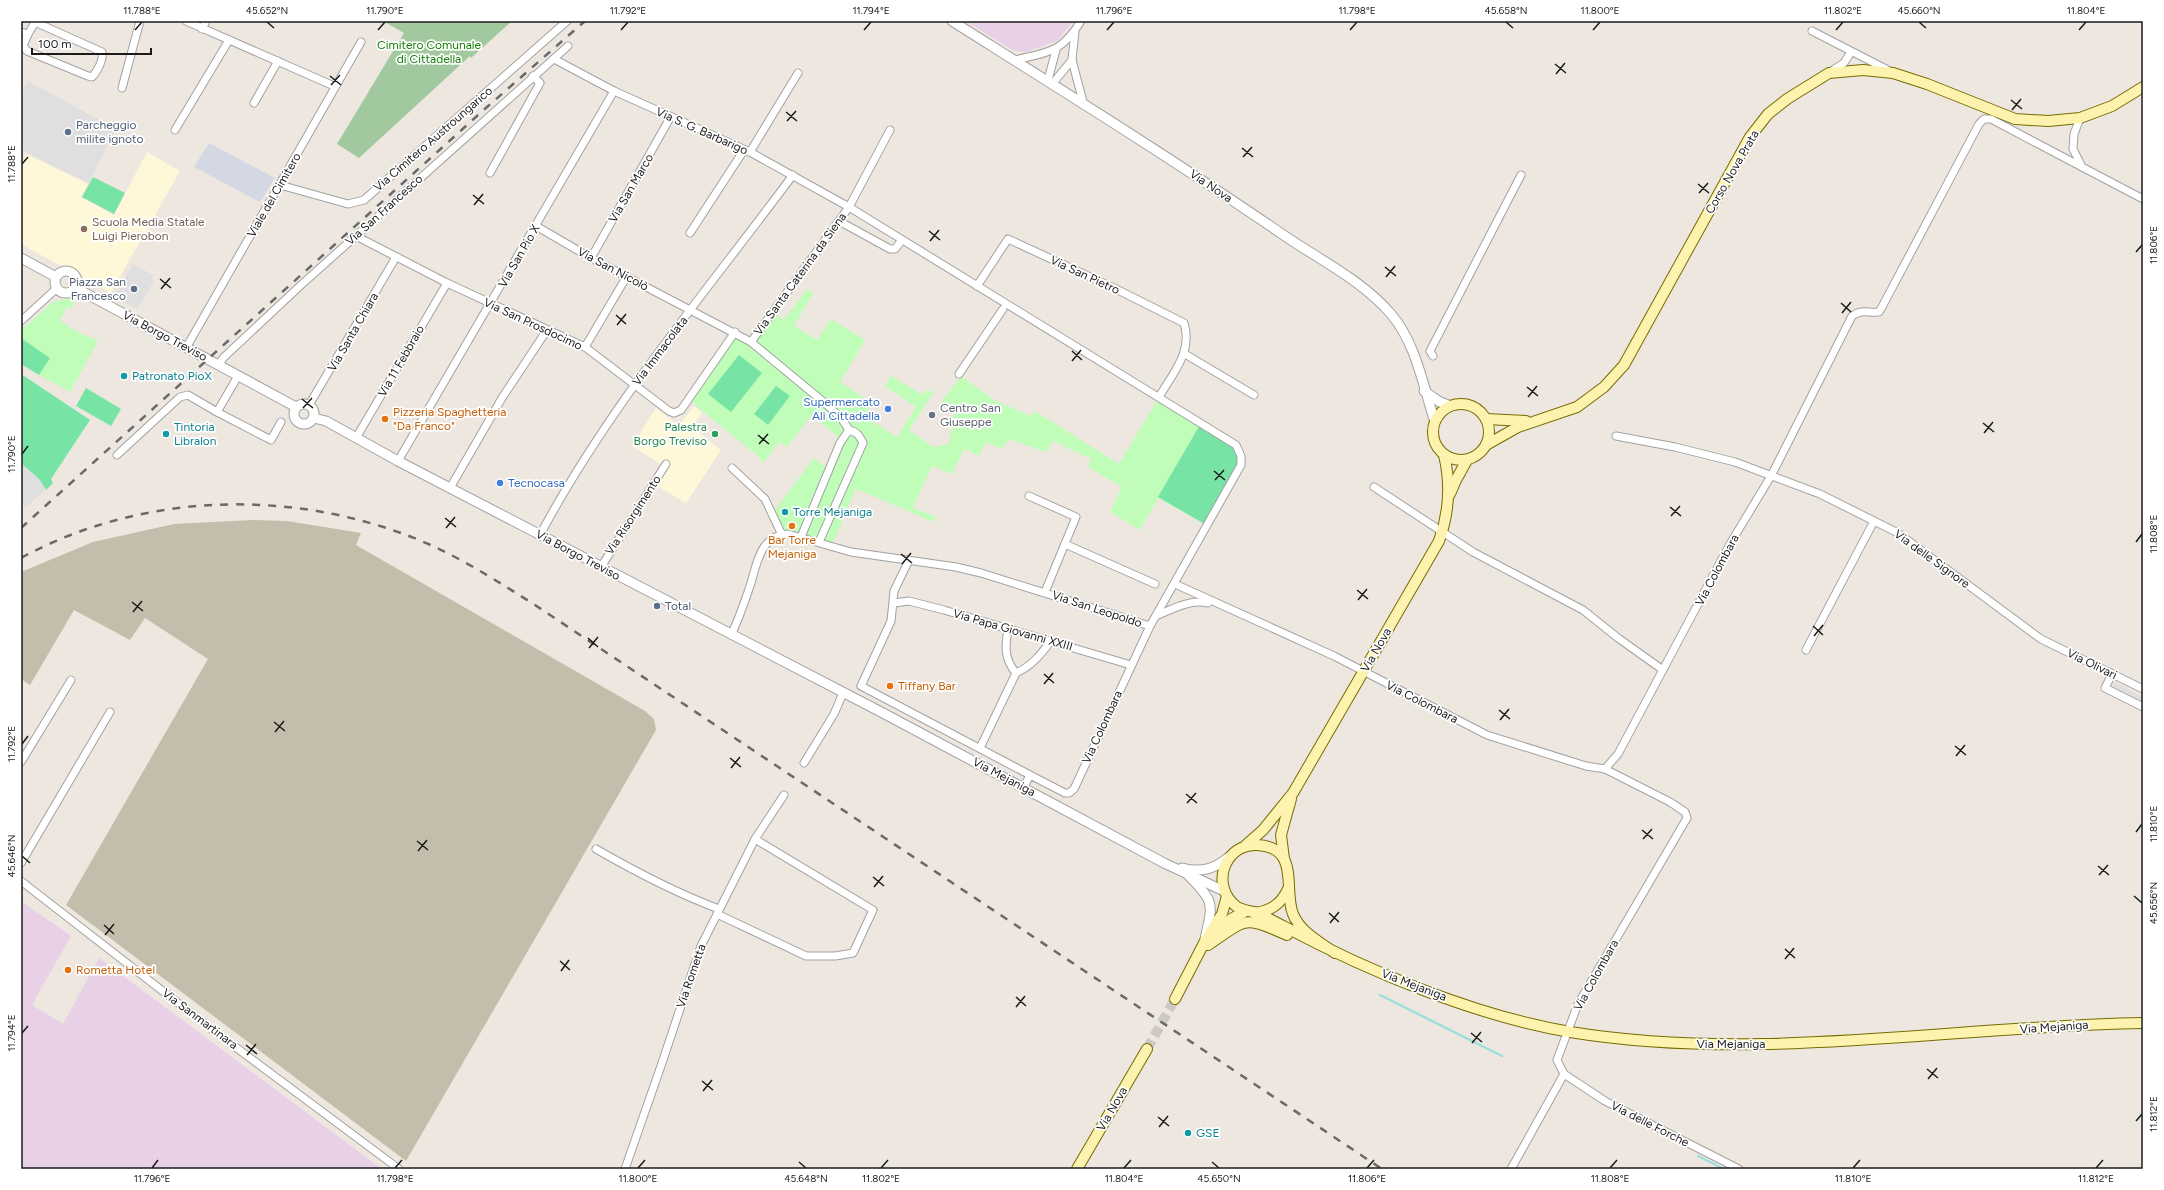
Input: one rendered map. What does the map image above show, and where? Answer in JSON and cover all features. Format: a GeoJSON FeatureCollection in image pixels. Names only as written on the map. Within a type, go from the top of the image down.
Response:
{"type":"FeatureCollection","features":[{"type":"Feature","properties":{"kind":"main road","name":"Corso Nova Prata"},"geometry":{"type":"LineString","coordinates":[[1486,445],[1510,430],[1534,420],[1577,407],[1604,387],[1624,365],[1750,137],[1768,114],[1787,98],[1829,73],[1863,70],[1893,73],[1928,84],[2016,119],[2048,121],[2080,118],[2112,106],[2143,86]]}},
{"type":"Feature","properties":{"kind":"main road"},"geometry":{"type":"LineString","coordinates":[[1434,422],[1438,415],[1451,406],[1459,404],[1471,406],[1481,413],[1486,419],[1489,428],[1486,445]]}},
{"type":"Feature","properties":{"kind":"main road","name":"Corso Nova Prata"},"geometry":{"type":"LineString","coordinates":[[1486,419],[1534,420]]}},
{"type":"Feature","properties":{"kind":"main road","name":"Via Nova"},"geometry":{"type":"LineString","coordinates":[[1244,847],[1263,830],[1293,793],[1430,557],[1442,532],[1447,501],[1448,478],[1444,455],[1435,443],[1433,429],[1434,422]]}},
{"type":"Feature","properties":{"kind":"main road","name":"Via Nova"},"geometry":{"type":"LineString","coordinates":[[1447,501],[1467,460],[1478,454],[1486,445]]}},
{"type":"Feature","properties":{"kind":"main road"},"geometry":{"type":"LineString","coordinates":[[1444,455],[1459,460],[1467,460]]}},
{"type":"Feature","properties":{"kind":"main road","name":"Via Nova"},"geometry":{"type":"LineString","coordinates":[[1284,860],[1281,835],[1293,793]]}},
{"type":"Feature","properties":{"kind":"main road","name":"Via Mejaniga"},"geometry":{"type":"LineString","coordinates":[[1230,856],[1244,847],[1255,845],[1266,846],[1276,851],[1284,860],[1289,869],[1288,889],[1292,912],[1296,921],[1310,935],[1335,953]]}},
{"type":"Feature","properties":{"kind":"main road"},"geometry":{"type":"LineString","coordinates":[[1175,999],[1196,958],[1206,944],[1222,914],[1226,894],[1223,872],[1230,856]]}},
{"type":"Feature","properties":{"kind":"main road"},"geometry":{"type":"LineString","coordinates":[[1206,944],[1226,924],[1250,912],[1272,909],[1285,897],[1288,889]]}},
{"type":"Feature","properties":{"kind":"main road","name":"Via Mejaniga"},"geometry":{"type":"LineString","coordinates":[[1226,894],[1235,905],[1335,953],[1403,982],[1502,1015],[1567,1031],[1654,1041],[1718,1045],[1836,1042],[2097,1024],[2141,1023]]}},
{"type":"Feature","properties":{"kind":"main road","name":"Via Mejaniga"},"geometry":{"type":"LineString","coordinates":[[1206,944],[1236,925],[1248,921],[1262,924],[1300,940],[1317,944]]}},
{"type":"Feature","properties":{"kind":"main road","name":"Via Nova"},"geometry":{"type":"LineString","coordinates":[[1077,1169],[1147,1049]]}},
{"type":"Feature","properties":{"kind":"street"},"geometry":{"type":"LineString","coordinates":[[122,88],[140,21]]}},
{"type":"Feature","properties":{"kind":"street"},"geometry":{"type":"LineString","coordinates":[[186,21],[334,86]]}},
{"type":"Feature","properties":{"kind":"street"},"geometry":{"type":"LineString","coordinates":[[202,29],[206,21]]}},
{"type":"Feature","properties":{"kind":"street","name":"Via Cimitero Austroungarico"},"geometry":{"type":"LineString","coordinates":[[280,185],[348,204],[364,200],[567,21]]}},
{"type":"Feature","properties":{"kind":"street","name":"Via Nova"},"geometry":{"type":"LineString","coordinates":[[952,21],[1050,81],[1213,187],[1377,299],[1401,328],[1415,358],[1434,422]]}},
{"type":"Feature","properties":{"kind":"street"},"geometry":{"type":"LineString","coordinates":[[1015,60],[1056,50],[1075,31],[1081,21]]}},
{"type":"Feature","properties":{"kind":"street"},"geometry":{"type":"LineString","coordinates":[[35,22],[102,52],[102,57],[95,73],[92,77],[88,76],[27,51],[23,46],[25,33],[35,22]]}},
{"type":"Feature","properties":{"kind":"street"},"geometry":{"type":"LineString","coordinates":[[1075,31],[1072,60],[1083,102]]}},
{"type":"Feature","properties":{"kind":"street"},"geometry":{"type":"LineString","coordinates":[[1812,31],[1893,73]]}},
{"type":"Feature","properties":{"kind":"street"},"geometry":{"type":"LineString","coordinates":[[175,130],[229,40]]}},
{"type":"Feature","properties":{"kind":"street","name":"Viale del Cimitero"},"geometry":{"type":"LineString","coordinates":[[186,348],[280,185],[334,86],[361,42]]}},
{"type":"Feature","properties":{"kind":"street","name":"Via San Francesco"},"geometry":{"type":"LineString","coordinates":[[219,365],[223,358],[301,285],[568,46]]}},
{"type":"Feature","properties":{"kind":"street"},"geometry":{"type":"LineString","coordinates":[[1050,81],[1056,50]]}},
{"type":"Feature","properties":{"kind":"street"},"geometry":{"type":"LineString","coordinates":[[1829,73],[1844,63],[1851,52]]}},
{"type":"Feature","properties":{"kind":"street","name":"Via S. G. Barbarigo"},"geometry":{"type":"LineString","coordinates":[[554,59],[614,91],[670,118],[747,151],[849,207]]}},
{"type":"Feature","properties":{"kind":"street"},"geometry":{"type":"LineString","coordinates":[[1050,81],[1072,60]]}},
{"type":"Feature","properties":{"kind":"street"},"geometry":{"type":"LineString","coordinates":[[254,103],[278,61]]}},
{"type":"Feature","properties":{"kind":"street"},"geometry":{"type":"LineString","coordinates":[[690,233],[747,151],[798,73]]}},
{"type":"Feature","properties":{"kind":"street"},"geometry":{"type":"LineString","coordinates":[[490,173],[540,83],[533,76]]}},
{"type":"Feature","properties":{"kind":"street","name":"Via San Pio X"},"geometry":{"type":"LineString","coordinates":[[398,461],[614,91]]}},
{"type":"Feature","properties":{"kind":"street","name":"Via San Marco"},"geometry":{"type":"LineString","coordinates":[[591,258],[670,118]]}},
{"type":"Feature","properties":{"kind":"street"},"geometry":{"type":"LineString","coordinates":[[2080,118],[2074,134],[2073,149],[2082,167],[2143,199]]}},
{"type":"Feature","properties":{"kind":"street","name":"Via Colombara"},"geometry":{"type":"LineString","coordinates":[[1605,769],[1618,754],[1730,544],[1771,476],[1852,316],[1865,310],[1878,312],[1882,307],[1979,124],[1984,119],[1991,119],[2082,167]]}},
{"type":"Feature","properties":{"kind":"street","name":"Via Santa Caterina da Siena"},"geometry":{"type":"LineString","coordinates":[[751,342],[849,207],[890,130]]}},
{"type":"Feature","properties":{"kind":"street","name":"Via Immacolata"},"geometry":{"type":"LineString","coordinates":[[540,535],[606,425],[635,384],[793,176]]}},
{"type":"Feature","properties":{"kind":"street"},"geometry":{"type":"LineString","coordinates":[[1433,356],[1430,351],[1520,176]]}},
{"type":"Feature","properties":{"kind":"street"},"geometry":{"type":"LineString","coordinates":[[849,207],[1236,445],[1241,456],[1241,465],[1175,584]]}},
{"type":"Feature","properties":{"kind":"street"},"geometry":{"type":"LineString","coordinates":[[839,221],[890,249],[895,249],[902,240]]}},
{"type":"Feature","properties":{"kind":"street","name":"Via San Nicolò"},"geometry":{"type":"LineString","coordinates":[[536,226],[591,258],[735,332],[751,342],[826,404],[842,419],[848,430],[859,435],[862,443],[819,542]]}},
{"type":"Feature","properties":{"kind":"street","name":"Via San Prosdocimo"},"geometry":{"type":"LineString","coordinates":[[356,236],[447,284],[584,347],[669,411],[674,413],[681,410],[735,332]]}},
{"type":"Feature","properties":{"kind":"street","name":"Via San Pietro"},"geometry":{"type":"LineString","coordinates":[[977,286],[1008,239],[1114,288],[1184,323],[1187,334],[1185,354],[1159,397]]}},
{"type":"Feature","properties":{"kind":"street","name":"Via Santa Chiara"},"geometry":{"type":"LineString","coordinates":[[309,405],[396,257]]}},
{"type":"Feature","properties":{"kind":"street"},"geometry":{"type":"LineString","coordinates":[[21,258],[56,277]]}},
{"type":"Feature","properties":{"kind":"street"},"geometry":{"type":"LineString","coordinates":[[63,271],[72,272],[77,279],[76,288],[69,293],[60,292],[57,288],[56,277],[63,271]]}},
{"type":"Feature","properties":{"kind":"street"},"geometry":{"type":"LineString","coordinates":[[584,347],[627,276]]}},
{"type":"Feature","properties":{"kind":"street","name":"Via 11 Febbraio"},"geometry":{"type":"LineString","coordinates":[[356,438],[447,284]]}},
{"type":"Feature","properties":{"kind":"street"},"geometry":{"type":"LineString","coordinates":[[21,321],[57,288]]}},
{"type":"Feature","properties":{"kind":"street","name":"Via Borgo Treviso"},"geometry":{"type":"LineString","coordinates":[[76,288],[296,407]]}},
{"type":"Feature","properties":{"kind":"street"},"geometry":{"type":"LineString","coordinates":[[959,374],[1003,309]]}},
{"type":"Feature","properties":{"kind":"street"},"geometry":{"type":"LineString","coordinates":[[450,488],[502,398],[547,330]]}},
{"type":"Feature","properties":{"kind":"street"},"geometry":{"type":"LineString","coordinates":[[1185,354],[1254,395]]}},
{"type":"Feature","properties":{"kind":"street"},"geometry":{"type":"LineString","coordinates":[[217,412],[238,376]]}},
{"type":"Feature","properties":{"kind":"street"},"geometry":{"type":"LineString","coordinates":[[1424,392],[1440,402],[1451,406]]}},
{"type":"Feature","properties":{"kind":"street"},"geometry":{"type":"LineString","coordinates":[[117,454],[180,397],[188,395],[217,412],[272,440],[281,422]]}},
{"type":"Feature","properties":{"kind":"street"},"geometry":{"type":"LineString","coordinates":[[304,404],[309,405],[314,412],[314,418],[307,424],[298,423],[293,415],[296,407],[304,404]]}},
{"type":"Feature","properties":{"kind":"street","name":"Via Borgo Treviso"},"geometry":{"type":"LineString","coordinates":[[314,418],[326,421],[398,461],[843,693]]}},
{"type":"Feature","properties":{"kind":"street"},"geometry":{"type":"LineString","coordinates":[[800,537],[840,442],[848,430]]}},
{"type":"Feature","properties":{"kind":"street","name":"Via delle Signore"},"geometry":{"type":"LineString","coordinates":[[1616,436],[1674,447],[1735,462],[1820,494],[1898,533],[2041,639]]}},
{"type":"Feature","properties":{"kind":"street","name":"Via Risorgimento"},"geometry":{"type":"LineString","coordinates":[[601,567],[666,464]]}},
{"type":"Feature","properties":{"kind":"street"},"geometry":{"type":"LineString","coordinates":[[731,635],[751,582],[755,563],[762,549],[782,534],[765,499],[732,468]]}},
{"type":"Feature","properties":{"kind":"street"},"geometry":{"type":"LineString","coordinates":[[1374,487],[1442,532],[1506,571],[1583,610],[1618,638],[1663,670]]}},
{"type":"Feature","properties":{"kind":"street","name":"Via San Leopoldo"},"geometry":{"type":"LineString","coordinates":[[1029,496],[1076,517],[1045,592]]}},
{"type":"Feature","properties":{"kind":"street"},"geometry":{"type":"LineString","coordinates":[[1806,650],[1874,521]]}},
{"type":"Feature","properties":{"kind":"street","name":"Via San Leopoldo"},"geometry":{"type":"LineString","coordinates":[[782,534],[800,537],[852,552],[909,560],[981,573],[1150,626]]}},
{"type":"Feature","properties":{"kind":"street"},"geometry":{"type":"LineString","coordinates":[[1065,544],[1155,584]]}},
{"type":"Feature","properties":{"kind":"street"},"geometry":{"type":"LineString","coordinates":[[909,560],[894,592],[891,621],[861,686],[1030,775],[1024,787]]}},
{"type":"Feature","properties":{"kind":"street","name":"Via Colombara"},"geometry":{"type":"LineString","coordinates":[[1030,775],[1065,793],[1069,793],[1074,789],[1150,626],[1175,584],[1328,653],[1488,735],[1586,766],[1605,769],[1670,802],[1685,812],[1687,818],[1578,1004],[1567,1031]]}},
{"type":"Feature","properties":{"kind":"street","name":"Via Papa Giovanni XXIII"},"geometry":{"type":"LineString","coordinates":[[894,603],[909,601],[1051,641],[1131,666]]}},
{"type":"Feature","properties":{"kind":"street","name":"Via Colombara"},"geometry":{"type":"LineString","coordinates":[[1156,616],[1178,606],[1200,601],[1223,606]]}},
{"type":"Feature","properties":{"kind":"street"},"geometry":{"type":"LineString","coordinates":[[1008,629],[1005,648],[1009,665],[1016,673]]}},
{"type":"Feature","properties":{"kind":"street","name":"Via Olivari"},"geometry":{"type":"LineString","coordinates":[[2041,639],[2143,689]]}},
{"type":"Feature","properties":{"kind":"street"},"geometry":{"type":"LineString","coordinates":[[980,748],[1016,673],[1026,668],[1037,659],[1051,641]]}},
{"type":"Feature","properties":{"kind":"street"},"geometry":{"type":"LineString","coordinates":[[2112,674],[2105,688],[2143,708]]}},
{"type":"Feature","properties":{"kind":"street"},"geometry":{"type":"LineString","coordinates":[[21,762],[71,680]]}},
{"type":"Feature","properties":{"kind":"street"},"geometry":{"type":"LineString","coordinates":[[804,763],[834,714],[843,693]]}},
{"type":"Feature","properties":{"kind":"street","name":"Via Mejaniga"},"geometry":{"type":"LineString","coordinates":[[843,693],[1024,787],[1164,863],[1186,874],[1205,880],[1226,894]]}},
{"type":"Feature","properties":{"kind":"street"},"geometry":{"type":"LineString","coordinates":[[883,713],[889,701]]}},
{"type":"Feature","properties":{"kind":"street"},"geometry":{"type":"LineString","coordinates":[[21,863],[110,712]]}},
{"type":"Feature","properties":{"kind":"street","name":"Via Rometta"},"geometry":{"type":"LineString","coordinates":[[625,1169],[698,953],[718,911],[756,839],[784,795]]}},
{"type":"Feature","properties":{"kind":"street"},"geometry":{"type":"LineString","coordinates":[[596,849],[640,874],[718,911],[806,956],[835,956],[853,953],[873,910],[756,839]]}},
{"type":"Feature","properties":{"kind":"street","name":"Via Mejaniga"},"geometry":{"type":"LineString","coordinates":[[1164,863],[1190,870],[1208,870],[1218,866],[1230,856]]}},
{"type":"Feature","properties":{"kind":"street","name":"Via Mejaniga"},"geometry":{"type":"LineString","coordinates":[[1186,874],[1200,886],[1209,900],[1211,914],[1206,944]]}},
{"type":"Feature","properties":{"kind":"street","name":"Via Sanmartinara"},"geometry":{"type":"LineString","coordinates":[[21,881],[218,1034],[399,1169]]}},
{"type":"Feature","properties":{"kind":"street"},"geometry":{"type":"LineString","coordinates":[[1512,1169],[1564,1074],[1557,1060],[1567,1031]]}},
{"type":"Feature","properties":{"kind":"street","name":"Via delle Forche"},"geometry":{"type":"LineString","coordinates":[[1564,1074],[1605,1101],[1739,1169]]}},
{"type":"Feature","properties":{"kind":"shaded area"},"geometry":{"type":"Polygon","coordinates":[[[966,21],[1073,21],[1057,41],[1026,52],[1012,50],[966,21]]]}},
{"type":"Feature","properties":{"kind":"shaded area","name":"Parcheggio milite ignoto"},"geometry":{"type":"Polygon","coordinates":[[[28,81],[116,129],[89,183],[21,150],[21,94],[28,81]]]}},
{"type":"Feature","properties":{"kind":"shaded area"},"geometry":{"type":"Polygon","coordinates":[[[209,143],[275,178],[260,202],[194,167],[209,143]]]}},
{"type":"Feature","properties":{"kind":"shaded area","name":"Scuola Media Statale Luigi Pierobon"},"geometry":{"type":"Polygon","coordinates":[[[147,152],[180,171],[111,293],[21,244],[21,166],[26,154],[88,184],[81,197],[114,215],[147,152]]]}},
{"type":"Feature","properties":{"kind":"shaded area","name":"Piazza San Francesco"},"geometry":{"type":"Polygon","coordinates":[[[133,264],[153,275],[151,279],[154,281],[137,309],[114,297],[133,264]]]}},
{"type":"Feature","properties":{"kind":"shaded area"},"geometry":{"type":"Polygon","coordinates":[[[694,406],[702,413],[692,427],[721,450],[686,503],[655,485],[667,468],[632,446],[656,408],[679,426],[694,406]]]}},
{"type":"Feature","properties":{"kind":"shaded area"},"geometry":{"type":"Polygon","coordinates":[[[21,464],[39,479],[45,490],[26,507],[21,503],[21,464]]]}},
{"type":"Feature","properties":{"kind":"shaded area"},"geometry":{"type":"Polygon","coordinates":[[[253,520],[287,521],[361,533],[356,545],[645,711],[654,719],[656,730],[406,1161],[66,905],[208,659],[145,618],[130,640],[74,610],[30,685],[21,679],[21,572],[93,542],[174,524],[253,520]]]}},
{"type":"Feature","properties":{"kind":"shaded area"},"geometry":{"type":"Polygon","coordinates":[[[2114,682],[2143,697],[2143,704],[2112,688],[2114,682]]]}},
{"type":"Feature","properties":{"kind":"shaded area"},"geometry":{"type":"Polygon","coordinates":[[[21,901],[71,936],[32,1005],[63,1024],[99,958],[382,1169],[21,1169],[21,901]]]}},
{"type":"Feature","properties":{"kind":"green space","name":"Cimitero Comunale di Cittadella"},"geometry":{"type":"Polygon","coordinates":[[[383,21],[512,21],[471,58],[470,56],[359,158],[337,144],[404,33],[383,21]]]}},
{"type":"Feature","properties":{"kind":"green space"},"geometry":{"type":"Polygon","coordinates":[[[93,177],[125,193],[114,214],[82,197],[93,177]]]}},
{"type":"Feature","properties":{"kind":"green space"},"geometry":{"type":"Polygon","coordinates":[[[807,289],[813,293],[794,326],[817,340],[831,319],[865,340],[840,382],[872,403],[864,416],[897,437],[916,407],[885,386],[891,376],[923,395],[927,389],[933,393],[909,430],[933,447],[949,444],[954,414],[940,404],[961,376],[994,400],[1031,416],[1035,411],[1119,464],[1159,397],[1236,445],[1208,526],[1158,498],[1140,530],[1110,512],[1122,487],[1088,467],[1091,459],[1053,441],[1046,452],[1009,439],[1002,449],[986,442],[979,456],[964,449],[952,474],[932,466],[913,508],[936,517],[934,522],[856,489],[833,543],[784,530],[775,510],[814,458],[825,467],[838,436],[811,416],[787,447],[780,442],[763,463],[759,457],[688,399],[733,335],[751,342],[773,312],[784,320],[807,289]]]}},
{"type":"Feature","properties":{"kind":"green space"},"geometry":{"type":"Polygon","coordinates":[[[70,298],[76,300],[71,309],[67,307],[60,320],[73,329],[98,341],[70,392],[39,375],[50,358],[21,338],[21,330],[53,302],[70,298]]]}},
{"type":"Feature","properties":{"kind":"green space"},"geometry":{"type":"Polygon","coordinates":[[[21,338],[50,358],[39,375],[21,364],[21,338]]]}},
{"type":"Feature","properties":{"kind":"green space"},"geometry":{"type":"Polygon","coordinates":[[[739,355],[762,373],[731,412],[708,394],[739,355]]]}},
{"type":"Feature","properties":{"kind":"green space"},"geometry":{"type":"Polygon","coordinates":[[[21,374],[90,420],[51,479],[53,483],[46,490],[39,479],[21,463],[21,374]]]}},
{"type":"Feature","properties":{"kind":"green space"},"geometry":{"type":"Polygon","coordinates":[[[776,386],[790,396],[768,425],[754,414],[776,386]]]}},
{"type":"Feature","properties":{"kind":"green space"},"geometry":{"type":"Polygon","coordinates":[[[86,388],[121,409],[111,426],[76,406],[86,388]]]}},
{"type":"Feature","properties":{"kind":"green space"},"geometry":{"type":"Polygon","coordinates":[[[1201,423],[1236,445],[1241,465],[1208,526],[1158,497],[1201,423]]]}},
{"type":"Feature","properties":{"kind":"waterway"},"geometry":{"type":"LineString","coordinates":[[1380,995],[1502,1056]]}},
{"type":"Feature","properties":{"kind":"waterway"},"geometry":{"type":"LineString","coordinates":[[1698,1156],[1724,1169]]}},
{"type":"Feature","properties":{"kind":"tunnel"},"geometry":{"type":"LineString","coordinates":[[1147,1049],[1175,999]]}},
{"type":"Feature","properties":{"kind":"railway"},"geometry":{"type":"LineString","coordinates":[[21,528],[487,107],[585,21]]}},
{"type":"Feature","properties":{"kind":"railway"},"geometry":{"type":"LineString","coordinates":[[21,558],[68,536],[116,520],[167,510],[218,505],[269,505],[320,512],[370,523],[419,540],[478,570],[535,605],[1382,1169]]}},
{"type":"Feature","properties":{"kind":"place","name":"Parcheggio milite ignoto"},"geometry":{"type":"Point","coordinates":[68,132]}},
{"type":"Feature","properties":{"kind":"place","name":"Scuola Media Statale Luigi Pierobon"},"geometry":{"type":"Point","coordinates":[84,229]}},
{"type":"Feature","properties":{"kind":"place","name":"Piazza San Francesco"},"geometry":{"type":"Point","coordinates":[134,289]}},
{"type":"Feature","properties":{"kind":"place","name":"Patronato PioX"},"geometry":{"type":"Point","coordinates":[124,376]}},
{"type":"Feature","properties":{"kind":"place","name":"Supermercato Alì Cittadella"},"geometry":{"type":"Point","coordinates":[888,409]}},
{"type":"Feature","properties":{"kind":"place","name":"Centro San Giuseppe"},"geometry":{"type":"Point","coordinates":[932,415]}},
{"type":"Feature","properties":{"kind":"place","name":"Pizzeria Spaghetteria \"Da Franco\""},"geometry":{"type":"Point","coordinates":[385,419]}},
{"type":"Feature","properties":{"kind":"place","name":"Tintoria Libralon"},"geometry":{"type":"Point","coordinates":[166,434]}},
{"type":"Feature","properties":{"kind":"place","name":"Palestra Borgo Treviso"},"geometry":{"type":"Point","coordinates":[715,434]}},
{"type":"Feature","properties":{"kind":"place","name":"Tecnocasa"},"geometry":{"type":"Point","coordinates":[500,483]}},
{"type":"Feature","properties":{"kind":"place","name":"Torre Mejaniga"},"geometry":{"type":"Point","coordinates":[785,512]}},
{"type":"Feature","properties":{"kind":"place","name":"Bar Torre Mejaniga"},"geometry":{"type":"Point","coordinates":[792,526]}},
{"type":"Feature","properties":{"kind":"place","name":"Total"},"geometry":{"type":"Point","coordinates":[657,606]}},
{"type":"Feature","properties":{"kind":"place","name":"Tiffany Bar"},"geometry":{"type":"Point","coordinates":[890,686]}},
{"type":"Feature","properties":{"kind":"place","name":"Rometta Hotel"},"geometry":{"type":"Point","coordinates":[68,970]}},
{"type":"Feature","properties":{"kind":"place","name":"GSE"},"geometry":{"type":"Point","coordinates":[1188,1133]}}]}
